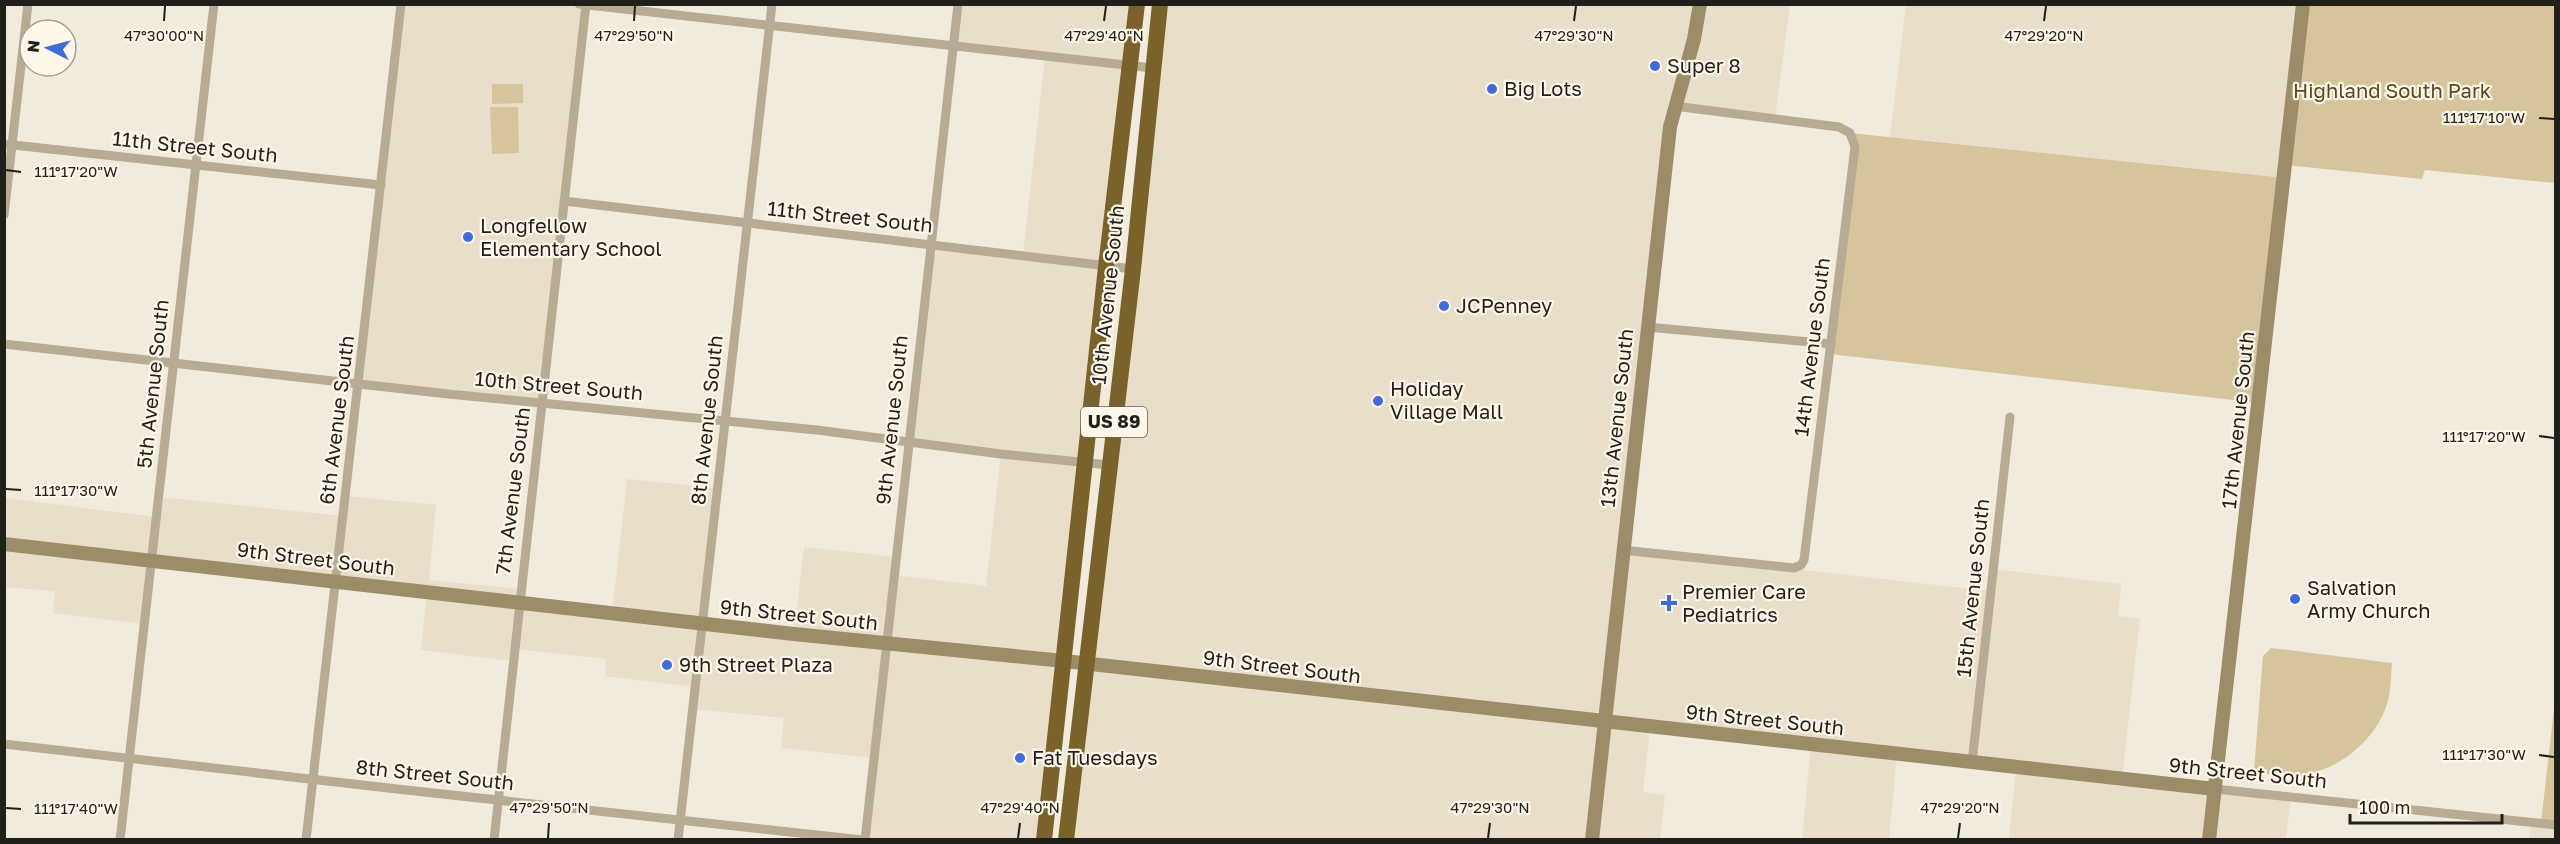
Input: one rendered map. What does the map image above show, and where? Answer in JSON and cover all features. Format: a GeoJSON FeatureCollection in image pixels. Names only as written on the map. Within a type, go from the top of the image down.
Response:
{"type":"FeatureCollection","features":[{"type":"Feature","properties":{"kind":"highway","name":"10th Avenue South"},"geometry":{"type":"LineString","coordinates":[[1044,840],[1084,462],[1137,4]]}},
{"type":"Feature","properties":{"kind":"highway","name":"10th Avenue South"},"geometry":{"type":"LineString","coordinates":[[1066,840],[1133,269],[1160,4]]}},
{"type":"Feature","properties":{"kind":"street"},"geometry":{"type":"LineString","coordinates":[[4,215],[8,144],[28,4]]}},
{"type":"Feature","properties":{"kind":"street","name":"5th Avenue South"},"geometry":{"type":"LineString","coordinates":[[120,840],[214,4]]}},
{"type":"Feature","properties":{"kind":"street","name":"6th Avenue South"},"geometry":{"type":"LineString","coordinates":[[306,840],[360,383],[401,4]]}},
{"type":"Feature","properties":{"kind":"street"},"geometry":{"type":"LineString","coordinates":[[579,4],[1152,68]]}},
{"type":"Feature","properties":{"kind":"street","name":"8th Avenue South"},"geometry":{"type":"LineString","coordinates":[[678,840],[772,4]]}},
{"type":"Feature","properties":{"kind":"street","name":"9th Avenue South"},"geometry":{"type":"LineString","coordinates":[[864,840],[958,4]]}},
{"type":"Feature","properties":{"kind":"street","name":"13th Avenue South"},"geometry":{"type":"LineString","coordinates":[[1592,840],[1670,126],[1694,39],[1700,4]]}},
{"type":"Feature","properties":{"kind":"street","name":"17th Avenue South"},"geometry":{"type":"LineString","coordinates":[[2209,840],[2298,64],[2302,4]]}},
{"type":"Feature","properties":{"kind":"street","name":"7th Avenue South"},"geometry":{"type":"LineString","coordinates":[[494,840],[586,5]]}},
{"type":"Feature","properties":{"kind":"street","name":"14th Avenue South"},"geometry":{"type":"LineString","coordinates":[[1622,550],[1794,568],[1801,565],[1804,560],[1855,147],[1850,133],[1839,127],[1674,106]]}},
{"type":"Feature","properties":{"kind":"street","name":"11th Street South"},"geometry":{"type":"LineString","coordinates":[[8,144],[381,185]]}},
{"type":"Feature","properties":{"kind":"street","name":"11th Street South"},"geometry":{"type":"LineString","coordinates":[[564,201],[1133,269]]}},
{"type":"Feature","properties":{"kind":"street"},"geometry":{"type":"LineString","coordinates":[[1647,327],[1831,344]]}},
{"type":"Feature","properties":{"kind":"street","name":"10th Street South"},"geometry":{"type":"LineString","coordinates":[[4,344],[542,403],[817,430],[907,443],[1109,465]]}},
{"type":"Feature","properties":{"kind":"street","name":"15th Avenue South"},"geometry":{"type":"LineString","coordinates":[[1972,763],[2010,417]]}},
{"type":"Feature","properties":{"kind":"street","name":"9th Street South"},"geometry":{"type":"LineString","coordinates":[[4,544],[886,644],[1064,661],[1972,763],[2556,825]]}},
{"type":"Feature","properties":{"kind":"street","name":"8th Street South"},"geometry":{"type":"LineString","coordinates":[[4,744],[864,840]]}},
{"type":"Feature","properties":{"kind":"shaded area","name":"Holiday Village Mall"},"geometry":{"type":"Polygon","coordinates":[[[1161,4],[1790,5],[1775,118],[1675,106],[1624,550],[1990,591],[1993,569],[2121,584],[2118,616],[2140,619],[2122,779],[2291,797],[2286,839],[2009,839],[2016,768],[1897,755],[1889,839],[1802,839],[1811,745],[1650,727],[1643,792],[1665,795],[1660,839],[1066,840],[1161,4]]]}},
{"type":"Feature","properties":{"kind":"shaded area","name":"Longfellow Elementary School"},"geometry":{"type":"Polygon","coordinates":[[[401,5],[586,5],[542,403],[360,383],[401,5]]]}},
{"type":"Feature","properties":{"kind":"shaded area"},"geometry":{"type":"Polygon","coordinates":[[[958,5],[1137,5],[1044,839],[865,839],[873,758],[781,748],[784,718],[693,709],[695,687],[605,676],[606,659],[514,649],[513,661],[421,650],[427,593],[152,559],[144,624],[53,613],[55,591],[5,587],[5,498],[156,517],[159,497],[343,516],[346,496],[436,505],[429,580],[520,589],[519,602],[612,613],[627,479],[718,488],[703,623],[794,634],[804,547],[896,557],[894,575],[986,586],[1001,454],[907,443],[931,244],[1023,255],[1045,58],[953,47],[958,5]]]}},
{"type":"Feature","properties":{"kind":"shaded area"},"geometry":{"type":"Polygon","coordinates":[[[1906,5],[2303,5],[2285,178],[1890,137],[1906,5]]]}},
{"type":"Feature","properties":{"kind":"shaded area"},"geometry":{"type":"Polygon","coordinates":[[[2531,822],[2555,825],[2555,839],[2529,840],[2531,822]]]}},
{"type":"Feature","properties":{"kind":"green space","name":"Highland South Park"},"geometry":{"type":"Polygon","coordinates":[[[2303,5],[2555,5],[2555,183],[2425,170],[2422,179],[2286,165],[2303,5]]]}},
{"type":"Feature","properties":{"kind":"green space"},"geometry":{"type":"Polygon","coordinates":[[[492,84],[523,84],[523,103],[492,104],[492,84]]]}},
{"type":"Feature","properties":{"kind":"green space"},"geometry":{"type":"Polygon","coordinates":[[[490,107],[518,107],[519,153],[492,154],[490,107]]]}},
{"type":"Feature","properties":{"kind":"green space"},"geometry":{"type":"Polygon","coordinates":[[[1850,133],[2285,178],[2259,403],[1830,354],[1855,147],[1850,133]]]}},
{"type":"Feature","properties":{"kind":"green space"},"geometry":{"type":"Polygon","coordinates":[[[2271,648],[2392,663],[2389,696],[2384,712],[2364,742],[2351,754],[2320,771],[2303,775],[2282,776],[2254,771],[2263,656],[2271,648]]]}},
{"type":"Feature","properties":{"kind":"green space"},"geometry":{"type":"Polygon","coordinates":[[[2555,700],[2555,825],[2541,823],[2555,700]]]}},
{"type":"Feature","properties":{"kind":"place","name":"Super 8"},"geometry":{"type":"Point","coordinates":[1655,66]}},
{"type":"Feature","properties":{"kind":"place","name":"Big Lots"},"geometry":{"type":"Point","coordinates":[1492,89]}},
{"type":"Feature","properties":{"kind":"place","name":"Longfellow Elementary School"},"geometry":{"type":"Point","coordinates":[468,237]}},
{"type":"Feature","properties":{"kind":"place","name":"JCPenney"},"geometry":{"type":"Point","coordinates":[1444,306]}},
{"type":"Feature","properties":{"kind":"place","name":"Holiday Village Mall"},"geometry":{"type":"Point","coordinates":[1378,401]}},
{"type":"Feature","properties":{"kind":"place","name":"Salvation Army Church"},"geometry":{"type":"Point","coordinates":[2295,599]}},
{"type":"Feature","properties":{"kind":"place","name":"Premier Care Pediatrics"},"geometry":{"type":"Point","coordinates":[1669,603]}},
{"type":"Feature","properties":{"kind":"place","name":"9th Street Plaza"},"geometry":{"type":"Point","coordinates":[667,665]}},
{"type":"Feature","properties":{"kind":"place","name":"Fat Tuesdays"},"geometry":{"type":"Point","coordinates":[1020,758]}}]}
